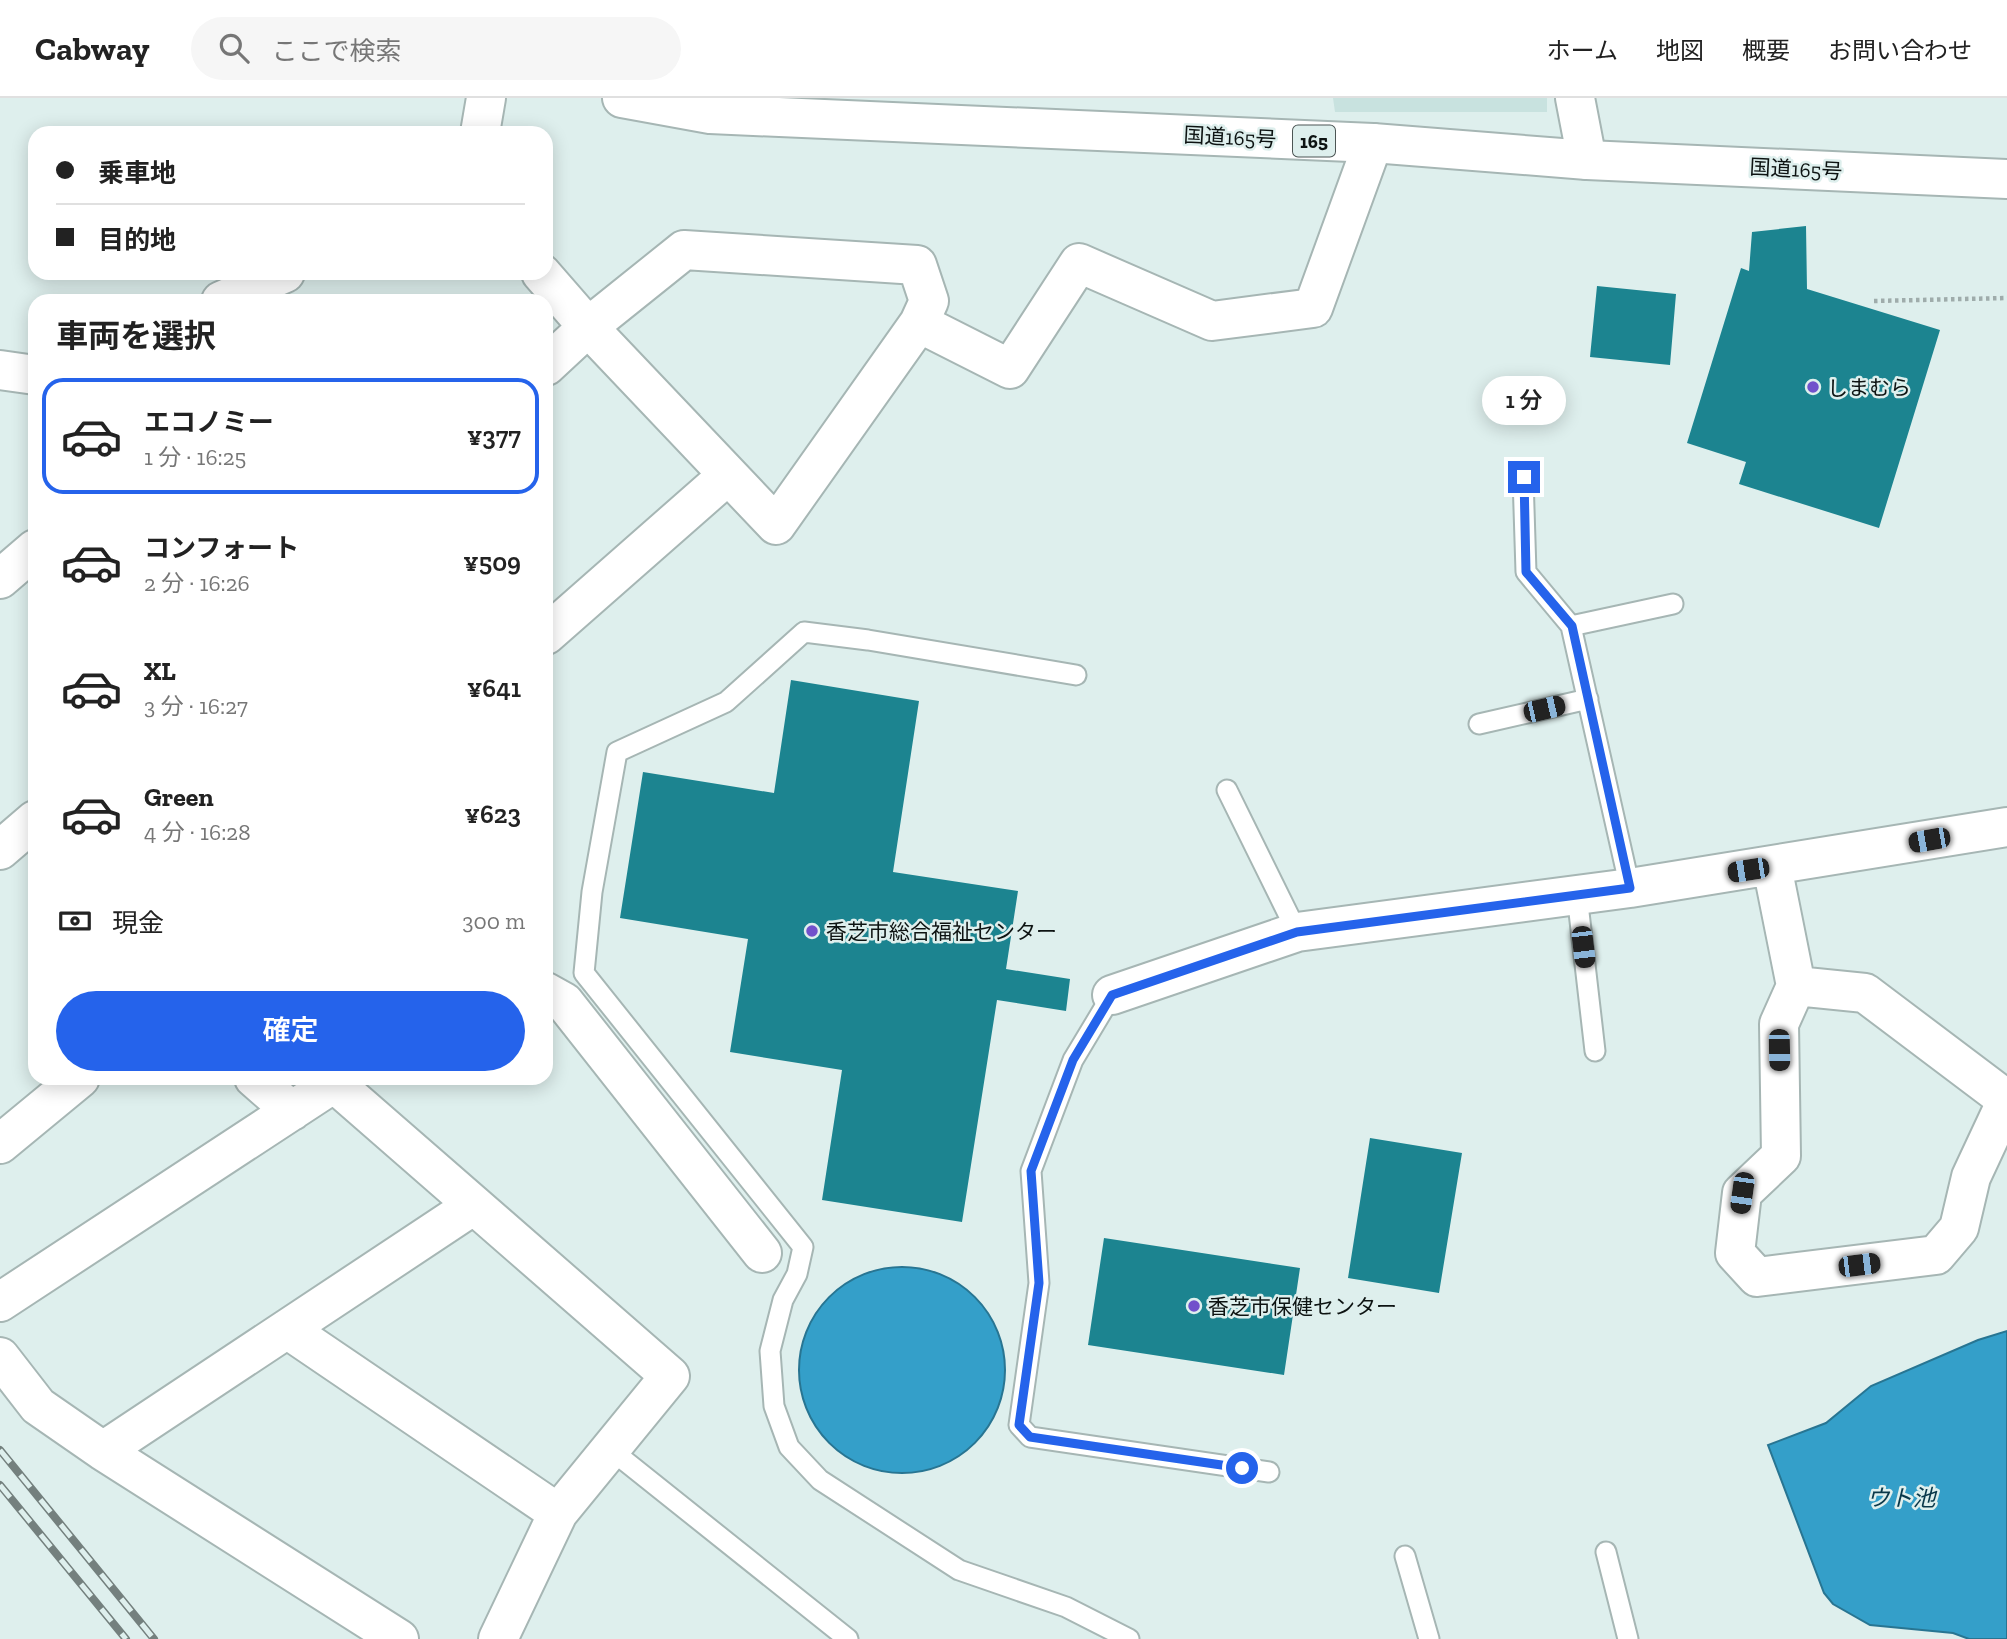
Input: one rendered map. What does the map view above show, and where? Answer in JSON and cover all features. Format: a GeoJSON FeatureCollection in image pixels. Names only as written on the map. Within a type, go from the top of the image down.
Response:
{"type":"FeatureCollection","features":[{"type":"Feature","properties":{"kind":"main road"},"geometry":{"type":"LineString","coordinates":[[481,126],[486,98]]}},
{"type":"Feature","properties":{"kind":"main road","name":"国道165号"},"geometry":{"type":"LineString","coordinates":[[622,98],[710,114],[1373,143],[1587,160],[2007,179]]}},
{"type":"Feature","properties":{"kind":"main road"},"geometry":{"type":"LineString","coordinates":[[1575,98],[1587,160]]}},
{"type":"Feature","properties":{"kind":"main road"},"geometry":{"type":"LineString","coordinates":[[919,323],[1010,369],[1079,263],[1212,321],[1313,308],[1373,143]]}},
{"type":"Feature","properties":{"kind":"main road"},"geometry":{"type":"LineString","coordinates":[[547,280],[588,327],[776,525],[919,323],[929,301],[917,265],[684,250],[588,327],[553,360]]}},
{"type":"Feature","properties":{"kind":"main road"},"geometry":{"type":"LineString","coordinates":[[237,294],[269,280]]}},
{"type":"Feature","properties":{"kind":"main road"},"geometry":{"type":"LineString","coordinates":[[0,370],[28,374]]}},
{"type":"Feature","properties":{"kind":"main road"},"geometry":{"type":"LineString","coordinates":[[553,629],[728,475]]}},
{"type":"Feature","properties":{"kind":"main road"},"geometry":{"type":"LineString","coordinates":[[0,579],[28,555]]}},
{"type":"Feature","properties":{"kind":"main road"},"geometry":{"type":"LineString","coordinates":[[0,850],[28,826]]}},
{"type":"Feature","properties":{"kind":"main road"},"geometry":{"type":"LineString","coordinates":[[1112,995],[1297,932],[1630,888],[2007,827]]}},
{"type":"Feature","properties":{"kind":"main road"},"geometry":{"type":"LineString","coordinates":[[1772,866],[1796,986],[1779,1024],[1781,1156],[1742,1193],[1735,1253],[1757,1277],[1936,1255],[1959,1228],[1971,1177],[2007,1100],[1865,993],[1796,986]]}},
{"type":"Feature","properties":{"kind":"main road"},"geometry":{"type":"LineString","coordinates":[[553,996],[564,1002],[761,1253]]}},
{"type":"Feature","properties":{"kind":"main road"},"geometry":{"type":"LineString","coordinates":[[0,1144],[72,1085]]}},
{"type":"Feature","properties":{"kind":"main road"},"geometry":{"type":"LineString","coordinates":[[262,1085],[292,1111]]}},
{"type":"Feature","properties":{"kind":"main road"},"geometry":{"type":"LineString","coordinates":[[0,1302],[331,1085]]}},
{"type":"Feature","properties":{"kind":"main road"},"geometry":{"type":"LineString","coordinates":[[336,1085],[670,1376],[558,1513],[498,1639]]}},
{"type":"Feature","properties":{"kind":"main road"},"geometry":{"type":"LineString","coordinates":[[103,1451],[474,1205]]}},
{"type":"Feature","properties":{"kind":"main road"},"geometry":{"type":"LineString","coordinates":[[287,1329],[558,1513]]}},
{"type":"Feature","properties":{"kind":"main road"},"geometry":{"type":"LineString","coordinates":[[0,1357],[38,1406],[103,1451],[399,1639]]}},
{"type":"Feature","properties":{"kind":"lane"},"geometry":{"type":"LineString","coordinates":[[1524,477],[1526,572],[1572,626],[1630,888]]}},
{"type":"Feature","properties":{"kind":"lane"},"geometry":{"type":"LineString","coordinates":[[1572,626],[1673,604]]}},
{"type":"Feature","properties":{"kind":"lane"},"geometry":{"type":"LineString","coordinates":[[1076,675],[804,632],[726,702],[617,752],[592,892],[584,973],[803,1247],[797,1273],[783,1300],[770,1351],[774,1406],[789,1447],[820,1480],[959,1570],[1066,1607],[1129,1639]]}},
{"type":"Feature","properties":{"kind":"lane"},"geometry":{"type":"LineString","coordinates":[[1479,724],[1588,699]]}},
{"type":"Feature","properties":{"kind":"lane"},"geometry":{"type":"LineString","coordinates":[[1227,790],[1297,932]]}},
{"type":"Feature","properties":{"kind":"lane"},"geometry":{"type":"LineString","coordinates":[[1577,895],[1595,1051]]}},
{"type":"Feature","properties":{"kind":"lane"},"geometry":{"type":"LineString","coordinates":[[1112,995],[1073,1060],[1031,1171],[1039,1283],[1019,1425],[1030,1437],[1269,1472]]}},
{"type":"Feature","properties":{"kind":"lane"},"geometry":{"type":"LineString","coordinates":[[610,1449],[848,1639]]}},
{"type":"Feature","properties":{"kind":"lane"},"geometry":{"type":"LineString","coordinates":[[1606,1552],[1628,1639]]}},
{"type":"Feature","properties":{"kind":"lane"},"geometry":{"type":"LineString","coordinates":[[1405,1556],[1429,1639]]}},
{"type":"Feature","properties":{"kind":"path"},"geometry":{"type":"LineString","coordinates":[[1874,302],[2007,299]]}},
{"type":"Feature","properties":{"kind":"shaded area"},"geometry":{"type":"Polygon","coordinates":[[[1333,98],[1547,98],[1547,112],[1335,112],[1333,98]]]}},
{"type":"Feature","properties":{"kind":"water"},"geometry":{"type":"Polygon","coordinates":[[[902,1267],[941,1275],[959,1284],[975,1297],[988,1313],[997,1331],[1005,1370],[997,1409],[988,1427],[975,1443],[959,1456],[941,1465],[902,1473],[863,1465],[845,1456],[829,1443],[816,1427],[807,1409],[799,1370],[807,1331],[816,1313],[829,1297],[845,1284],[863,1275],[902,1267]]]}},
{"type":"Feature","properties":{"kind":"water","name":"ウト池"},"geometry":{"type":"Polygon","coordinates":[[[2007,1331],[2007,1639],[1969,1639],[1953,1633],[1870,1625],[1833,1604],[1824,1593],[1768,1445],[1826,1423],[1871,1386],[1978,1340],[2007,1331]]]}},
{"type":"Feature","properties":{"kind":"building","name":"しまむら"},"geometry":{"type":"Polygon","coordinates":[[[1806,226],[1807,289],[1940,330],[1879,528],[1739,484],[1746,462],[1687,443],[1741,268],[1749,271],[1752,232],[1806,226]]]}},
{"type":"Feature","properties":{"kind":"building"},"geometry":{"type":"Polygon","coordinates":[[[1597,286],[1676,294],[1670,365],[1590,357],[1597,286]]]}},
{"type":"Feature","properties":{"kind":"building"},"geometry":{"type":"Polygon","coordinates":[[[791,680],[919,701],[893,872],[1018,891],[1006,969],[1070,979],[1066,1011],[997,1000],[962,1222],[822,1200],[842,1070],[730,1052],[748,939],[620,918],[643,772],[774,793],[791,680]]]}},
{"type":"Feature","properties":{"kind":"building"},"geometry":{"type":"Polygon","coordinates":[[[1370,1138],[1462,1153],[1439,1293],[1348,1278],[1370,1138]]]}},
{"type":"Feature","properties":{"kind":"building","name":"香芝市保健センター"},"geometry":{"type":"Polygon","coordinates":[[[1104,1238],[1300,1268],[1284,1375],[1088,1345],[1104,1238]]]}},
{"type":"Feature","properties":{"kind":"railway"},"geometry":{"type":"LineString","coordinates":[[0,1450],[154,1639]]}},
{"type":"Feature","properties":{"kind":"railway"},"geometry":{"type":"LineString","coordinates":[[0,1485],[126,1639]]}},
{"type":"Feature","properties":{"kind":"place","name":"しまむら"},"geometry":{"type":"Point","coordinates":[1813,387]}},
{"type":"Feature","properties":{"kind":"place","name":"香芝市総合福祉センター"},"geometry":{"type":"Point","coordinates":[812,931]}},
{"type":"Feature","properties":{"kind":"place","name":"香芝市保健センター"},"geometry":{"type":"Point","coordinates":[1194,1306]}},
{"type":"Feature","properties":{"kind":"route"},"geometry":{"type":"LineString","coordinates":[[1242,1468],[1030,1437],[1019,1425],[1039,1283],[1031,1171],[1073,1060],[1112,995],[1297,932],[1630,888],[1572,626],[1526,572],[1524,477]]}}]}
